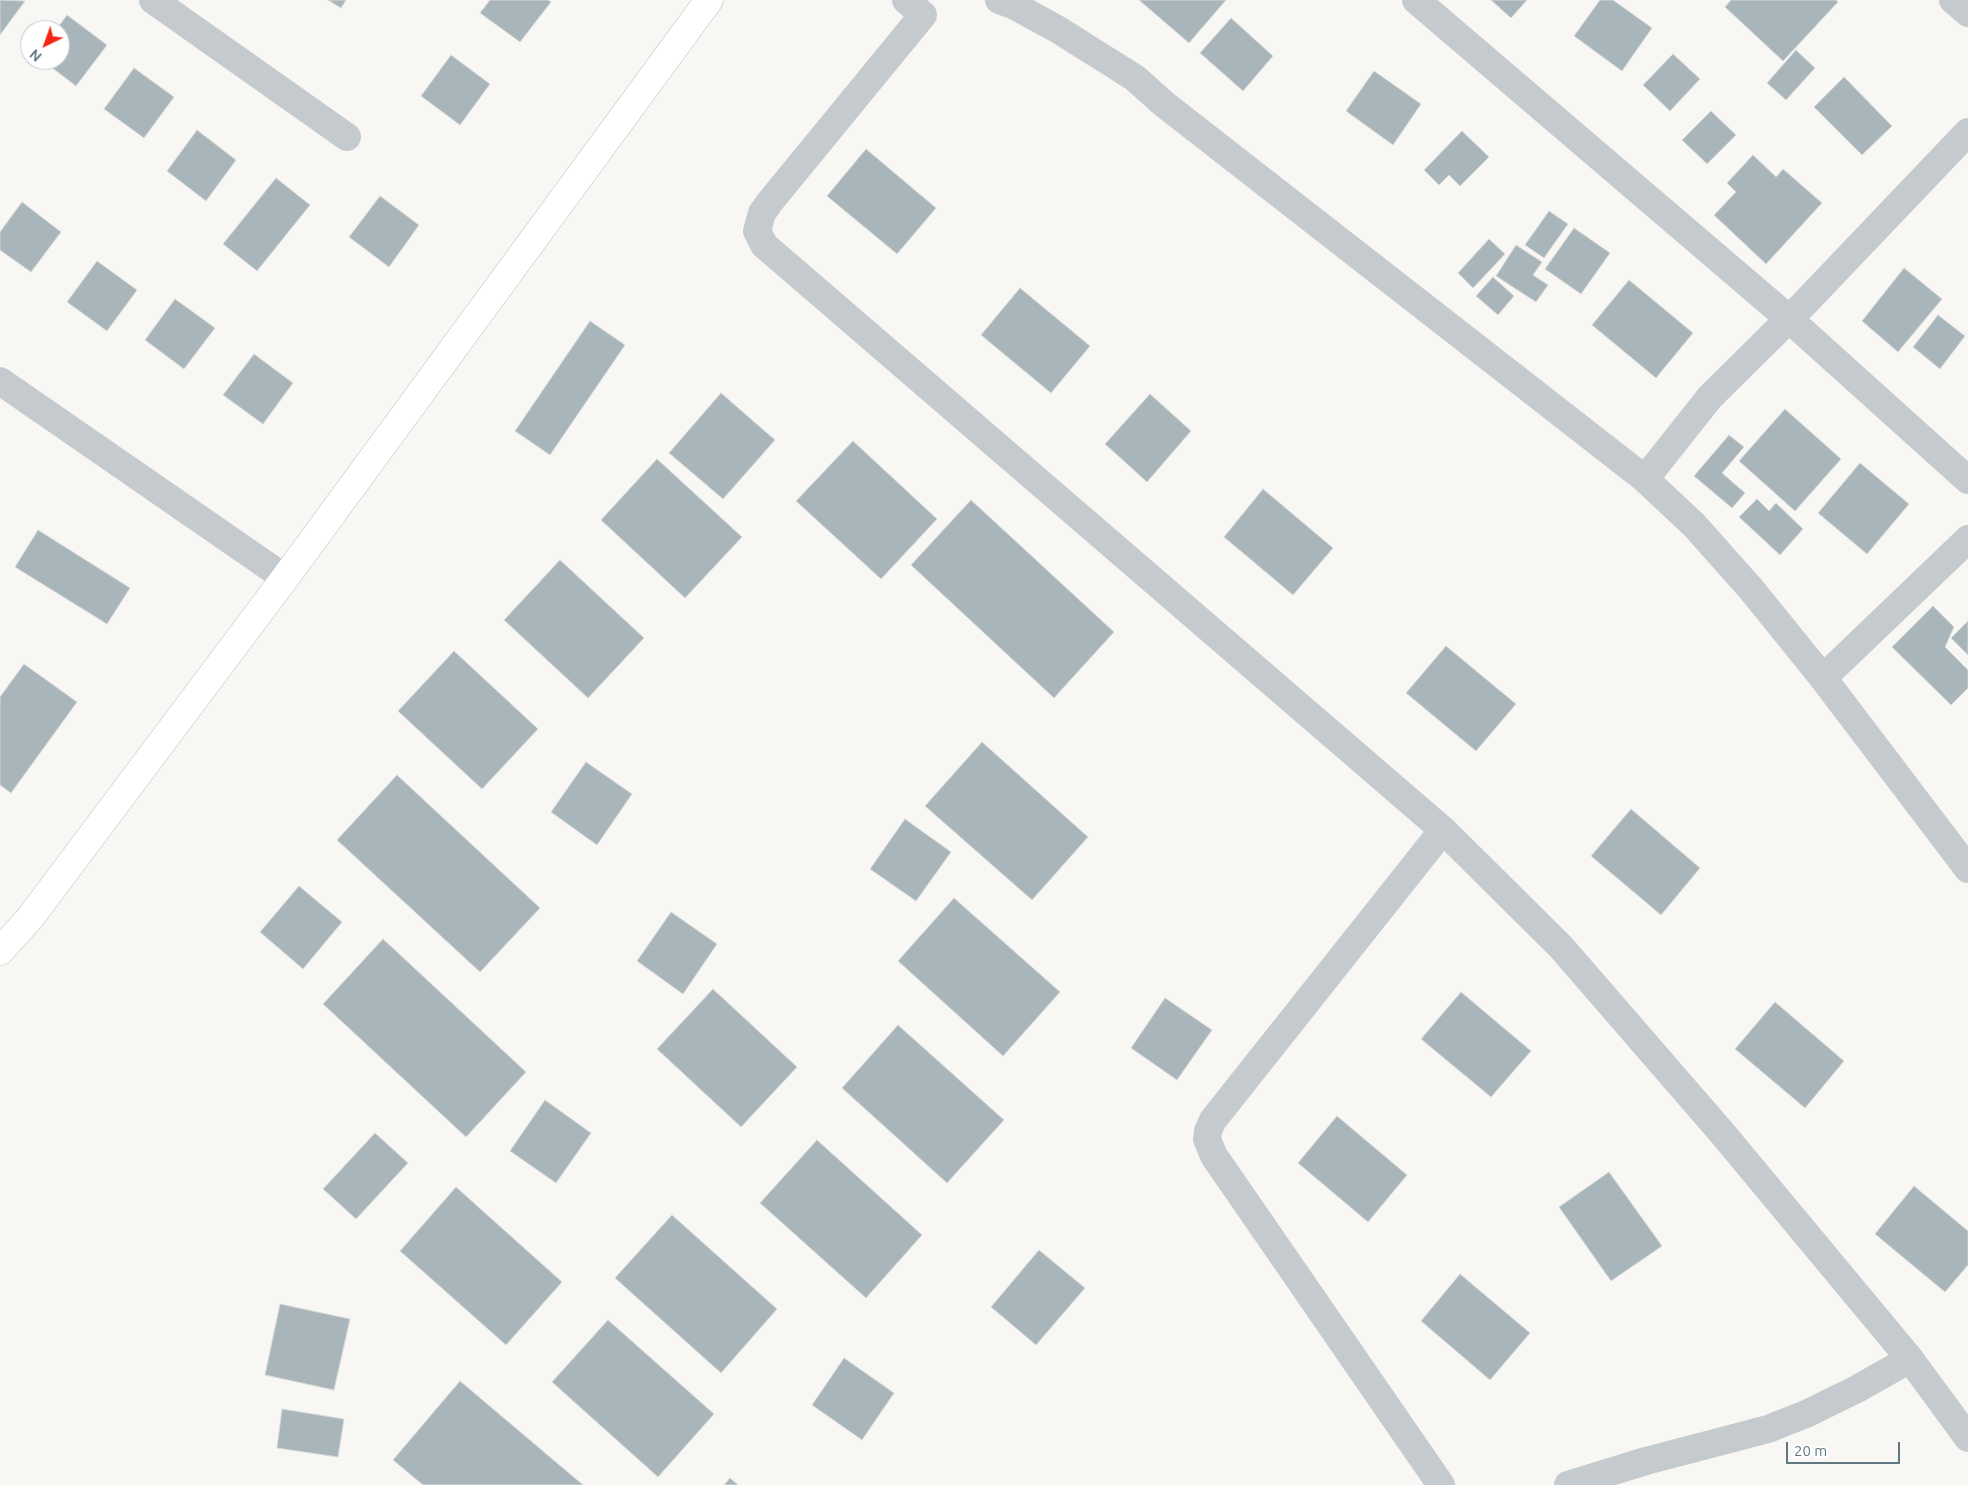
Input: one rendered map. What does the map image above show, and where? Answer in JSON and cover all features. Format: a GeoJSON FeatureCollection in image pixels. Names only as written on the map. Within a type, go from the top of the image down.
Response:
{"type":"FeatureCollection","features":[{"type":"Feature","properties":{"kind":"street"},"geometry":{"type":"LineString","coordinates":[[153,0],[347,137]]}},
{"type":"Feature","properties":{"kind":"street"},"geometry":{"type":"LineString","coordinates":[[0,952],[30,918],[285,578],[709,0]]}},
{"type":"Feature","properties":{"kind":"street"},"geometry":{"type":"LineString","coordinates":[[999,0],[1013,4],[1057,29],[1134,78],[1164,104],[1402,287],[1645,479],[1724,558],[1823,678],[1968,869]]}},
{"type":"Feature","properties":{"kind":"street"},"geometry":{"type":"LineString","coordinates":[[1416,0],[1788,318],[1968,480]]}},
{"type":"Feature","properties":{"kind":"street"},"geometry":{"type":"LineString","coordinates":[[1953,0],[1968,13]]}},
{"type":"Feature","properties":{"kind":"street"},"geometry":{"type":"LineString","coordinates":[[923,5],[762,213],[757,231],[764,245],[1443,830],[1561,947],[1723,1134],[1910,1359],[1968,1438]]}},
{"type":"Feature","properties":{"kind":"street"},"geometry":{"type":"LineString","coordinates":[[1645,479],[1710,397],[1803,305],[1968,132]]}},
{"type":"Feature","properties":{"kind":"street"},"geometry":{"type":"LineString","coordinates":[[0,381],[285,578]]}},
{"type":"Feature","properties":{"kind":"street"},"geometry":{"type":"LineString","coordinates":[[1823,678],[1968,539]]}},
{"type":"Feature","properties":{"kind":"street"},"geometry":{"type":"LineString","coordinates":[[1442,1485],[1214,1156],[1207,1140],[1208,1131],[1213,1120],[1443,830]]}},
{"type":"Feature","properties":{"kind":"street"},"geometry":{"type":"LineString","coordinates":[[1568,1485],[1646,1461],[1768,1429],[1806,1414],[1857,1389],[1910,1359]]}},
{"type":"Feature","properties":{"kind":"building"},"geometry":{"type":"Polygon","coordinates":[[[0,0],[25,1],[0,35],[0,0]]]}},
{"type":"Feature","properties":{"kind":"building"},"geometry":{"type":"Polygon","coordinates":[[[328,0],[346,0],[341,8],[328,0]]]}},
{"type":"Feature","properties":{"kind":"building"},"geometry":{"type":"Polygon","coordinates":[[[490,0],[548,0],[551,2],[520,42],[480,13],[490,0]]]}},
{"type":"Feature","properties":{"kind":"building"},"geometry":{"type":"Polygon","coordinates":[[[1139,0],[1226,0],[1189,43],[1139,0]]]}},
{"type":"Feature","properties":{"kind":"building"},"geometry":{"type":"Polygon","coordinates":[[[1491,0],[1527,0],[1511,18],[1491,0]]]}},
{"type":"Feature","properties":{"kind":"building"},"geometry":{"type":"Polygon","coordinates":[[[1600,0],[1613,0],[1652,28],[1622,71],[1574,36],[1600,0]]]}},
{"type":"Feature","properties":{"kind":"building"},"geometry":{"type":"Polygon","coordinates":[[[1731,0],[1836,0],[1838,2],[1783,61],[1725,7],[1731,0]]]}},
{"type":"Feature","properties":{"kind":"building"},"geometry":{"type":"Polygon","coordinates":[[[67,15],[107,45],[76,86],[55,70],[70,70],[70,20],[63,20],[67,15]]]}},
{"type":"Feature","properties":{"kind":"building"},"geometry":{"type":"Polygon","coordinates":[[[1231,18],[1273,56],[1243,91],[1200,53],[1231,18]]]}},
{"type":"Feature","properties":{"kind":"building"},"geometry":{"type":"Polygon","coordinates":[[[1796,50],[1815,68],[1786,100],[1767,83],[1796,50]]]}},
{"type":"Feature","properties":{"kind":"building"},"geometry":{"type":"Polygon","coordinates":[[[1673,54],[1700,79],[1670,111],[1643,85],[1673,54]]]}},
{"type":"Feature","properties":{"kind":"building"},"geometry":{"type":"Polygon","coordinates":[[[451,55],[490,84],[460,125],[421,96],[451,55]]]}},
{"type":"Feature","properties":{"kind":"building"},"geometry":{"type":"Polygon","coordinates":[[[134,68],[174,97],[144,138],[104,109],[134,68]]]}},
{"type":"Feature","properties":{"kind":"building"},"geometry":{"type":"Polygon","coordinates":[[[1374,71],[1421,104],[1393,145],[1346,111],[1374,71]]]}},
{"type":"Feature","properties":{"kind":"building"},"geometry":{"type":"Polygon","coordinates":[[[1844,77],[1892,126],[1862,155],[1814,107],[1844,77]]]}},
{"type":"Feature","properties":{"kind":"building"},"geometry":{"type":"Polygon","coordinates":[[[1711,111],[1736,135],[1707,164],[1682,140],[1711,111]]]}},
{"type":"Feature","properties":{"kind":"building"},"geometry":{"type":"Polygon","coordinates":[[[197,130],[236,160],[206,201],[167,171],[197,130]]]}},
{"type":"Feature","properties":{"kind":"building"},"geometry":{"type":"Polygon","coordinates":[[[1462,131],[1489,157],[1460,186],[1449,175],[1439,185],[1424,170],[1462,131]]]}},
{"type":"Feature","properties":{"kind":"building"},"geometry":{"type":"Polygon","coordinates":[[[866,149],[936,208],[897,254],[827,196],[866,149]]]}},
{"type":"Feature","properties":{"kind":"building"},"geometry":{"type":"Polygon","coordinates":[[[1753,155],[1776,177],[1783,169],[1822,203],[1766,264],[1714,215],[1736,192],[1727,183],[1753,155]]]}},
{"type":"Feature","properties":{"kind":"building"},"geometry":{"type":"Polygon","coordinates":[[[276,178],[310,205],[257,271],[223,244],[276,178]]]}},
{"type":"Feature","properties":{"kind":"building"},"geometry":{"type":"Polygon","coordinates":[[[380,196],[419,225],[389,267],[349,237],[380,196]]]}},
{"type":"Feature","properties":{"kind":"building"},"geometry":{"type":"Polygon","coordinates":[[[22,202],[61,232],[31,272],[0,250],[0,232],[22,202]]]}},
{"type":"Feature","properties":{"kind":"building"},"geometry":{"type":"Polygon","coordinates":[[[1549,211],[1568,224],[1544,258],[1525,245],[1549,211]]]}},
{"type":"Feature","properties":{"kind":"building"},"geometry":{"type":"Polygon","coordinates":[[[1574,228],[1610,253],[1581,294],[1545,269],[1574,228]]]}},
{"type":"Feature","properties":{"kind":"building"},"geometry":{"type":"Polygon","coordinates":[[[1489,239],[1505,254],[1473,288],[1458,273],[1489,239]]]}},
{"type":"Feature","properties":{"kind":"building"},"geometry":{"type":"Polygon","coordinates":[[[1516,245],[1542,262],[1533,275],[1548,285],[1536,302],[1496,276],[1516,245]]]}},
{"type":"Feature","properties":{"kind":"building"},"geometry":{"type":"Polygon","coordinates":[[[97,261],[137,290],[107,331],[67,302],[97,261]]]}},
{"type":"Feature","properties":{"kind":"building"},"geometry":{"type":"Polygon","coordinates":[[[1904,268],[1942,299],[1898,352],[1862,321],[1904,268]]]}},
{"type":"Feature","properties":{"kind":"building"},"geometry":{"type":"Polygon","coordinates":[[[1493,277],[1514,296],[1498,315],[1476,296],[1493,277]]]}},
{"type":"Feature","properties":{"kind":"building"},"geometry":{"type":"Polygon","coordinates":[[[1629,280],[1693,333],[1656,378],[1592,325],[1629,280]]]}},
{"type":"Feature","properties":{"kind":"building"},"geometry":{"type":"Polygon","coordinates":[[[1020,288],[1090,346],[1051,393],[981,335],[1020,288]]]}},
{"type":"Feature","properties":{"kind":"building"},"geometry":{"type":"Polygon","coordinates":[[[175,299],[215,328],[184,369],[145,340],[175,299]]]}},
{"type":"Feature","properties":{"kind":"building"},"geometry":{"type":"Polygon","coordinates":[[[1938,315],[1965,336],[1940,369],[1913,347],[1938,315]]]}},
{"type":"Feature","properties":{"kind":"building"},"geometry":{"type":"Polygon","coordinates":[[[590,321],[625,345],[550,455],[515,431],[590,321]]]}},
{"type":"Feature","properties":{"kind":"building"},"geometry":{"type":"Polygon","coordinates":[[[254,354],[293,383],[263,424],[223,395],[254,354]]]}},
{"type":"Feature","properties":{"kind":"building"},"geometry":{"type":"Polygon","coordinates":[[[721,393],[775,440],[723,499],[669,453],[721,393]]]}},
{"type":"Feature","properties":{"kind":"building"},"geometry":{"type":"Polygon","coordinates":[[[1150,394],[1191,431],[1147,482],[1105,444],[1150,394]]]}},
{"type":"Feature","properties":{"kind":"building"},"geometry":{"type":"Polygon","coordinates":[[[1785,409],[1841,459],[1795,511],[1739,461],[1785,409]]]}},
{"type":"Feature","properties":{"kind":"building"},"geometry":{"type":"Polygon","coordinates":[[[1729,435],[1744,447],[1722,473],[1745,493],[1732,508],[1694,476],[1729,435]]]}},
{"type":"Feature","properties":{"kind":"building"},"geometry":{"type":"Polygon","coordinates":[[[853,441],[937,519],[881,579],[796,501],[853,441]]]}},
{"type":"Feature","properties":{"kind":"building"},"geometry":{"type":"Polygon","coordinates":[[[657,459],[742,537],[685,598],[601,520],[657,459]]]}},
{"type":"Feature","properties":{"kind":"building"},"geometry":{"type":"Polygon","coordinates":[[[1860,463],[1909,504],[1867,554],[1818,513],[1860,463]]]}},
{"type":"Feature","properties":{"kind":"building"},"geometry":{"type":"Polygon","coordinates":[[[1263,489],[1333,548],[1293,595],[1224,537],[1263,489]]]}},
{"type":"Feature","properties":{"kind":"building"},"geometry":{"type":"Polygon","coordinates":[[[1757,499],[1769,511],[1776,503],[1803,529],[1780,555],[1739,517],[1757,499]]]}},
{"type":"Feature","properties":{"kind":"building"},"geometry":{"type":"Polygon","coordinates":[[[971,500],[1114,632],[1054,698],[911,565],[971,500]]]}},
{"type":"Feature","properties":{"kind":"building"},"geometry":{"type":"Polygon","coordinates":[[[38,530],[130,588],[107,624],[15,567],[38,530]]]}},
{"type":"Feature","properties":{"kind":"building"},"geometry":{"type":"Polygon","coordinates":[[[560,560],[644,638],[588,698],[504,620],[560,560]]]}},
{"type":"Feature","properties":{"kind":"building"},"geometry":{"type":"Polygon","coordinates":[[[1933,606],[1954,627],[1945,647],[1968,670],[1968,688],[1951,705],[1892,647],[1933,606]]]}},
{"type":"Feature","properties":{"kind":"building"},"geometry":{"type":"Polygon","coordinates":[[[1968,621],[1968,655],[1951,638],[1968,621]]]}},
{"type":"Feature","properties":{"kind":"building"},"geometry":{"type":"Polygon","coordinates":[[[1446,646],[1516,704],[1476,751],[1406,693],[1446,646]]]}},
{"type":"Feature","properties":{"kind":"building"},"geometry":{"type":"Polygon","coordinates":[[[454,651],[538,729],[482,789],[398,711],[454,651]]]}},
{"type":"Feature","properties":{"kind":"building"},"geometry":{"type":"Polygon","coordinates":[[[24,664],[77,702],[11,793],[0,785],[0,697],[24,664]]]}},
{"type":"Feature","properties":{"kind":"building"},"geometry":{"type":"Polygon","coordinates":[[[982,742],[1088,837],[1032,900],[925,806],[982,742]]]}},
{"type":"Feature","properties":{"kind":"building"},"geometry":{"type":"Polygon","coordinates":[[[586,762],[632,794],[597,845],[551,812],[586,762]]]}},
{"type":"Feature","properties":{"kind":"building"},"geometry":{"type":"Polygon","coordinates":[[[397,775],[540,908],[480,972],[337,840],[397,775]]]}},
{"type":"Feature","properties":{"kind":"building"},"geometry":{"type":"Polygon","coordinates":[[[1631,809],[1700,868],[1661,915],[1591,856],[1631,809]]]}},
{"type":"Feature","properties":{"kind":"building"},"geometry":{"type":"Polygon","coordinates":[[[905,819],[951,852],[916,901],[870,869],[905,819]]]}},
{"type":"Feature","properties":{"kind":"building"},"geometry":{"type":"Polygon","coordinates":[[[299,886],[342,922],[303,969],[260,932],[299,886]]]}},
{"type":"Feature","properties":{"kind":"building"},"geometry":{"type":"Polygon","coordinates":[[[954,898],[1060,992],[1003,1056],[898,961],[954,898]]]}},
{"type":"Feature","properties":{"kind":"building"},"geometry":{"type":"Polygon","coordinates":[[[671,912],[717,944],[683,994],[637,961],[671,912]]]}},
{"type":"Feature","properties":{"kind":"building"},"geometry":{"type":"Polygon","coordinates":[[[383,939],[526,1072],[466,1137],[323,1004],[383,939]]]}},
{"type":"Feature","properties":{"kind":"building"},"geometry":{"type":"Polygon","coordinates":[[[713,989],[797,1067],[741,1127],[657,1049],[713,989]]]}},
{"type":"Feature","properties":{"kind":"building"},"geometry":{"type":"Polygon","coordinates":[[[1461,992],[1531,1051],[1491,1097],[1421,1039],[1461,992]]]}},
{"type":"Feature","properties":{"kind":"building"},"geometry":{"type":"Polygon","coordinates":[[[1165,998],[1212,1030],[1177,1080],[1131,1048],[1165,998]]]}},
{"type":"Feature","properties":{"kind":"building"},"geometry":{"type":"Polygon","coordinates":[[[1775,1002],[1844,1061],[1805,1108],[1735,1049],[1775,1002]]]}},
{"type":"Feature","properties":{"kind":"building"},"geometry":{"type":"Polygon","coordinates":[[[898,1025],[1004,1120],[947,1183],[842,1088],[898,1025]]]}},
{"type":"Feature","properties":{"kind":"building"},"geometry":{"type":"Polygon","coordinates":[[[545,1100],[591,1133],[556,1183],[510,1151],[545,1100]]]}},
{"type":"Feature","properties":{"kind":"building"},"geometry":{"type":"Polygon","coordinates":[[[1337,1116],[1407,1175],[1368,1222],[1298,1163],[1337,1116]]]}},
{"type":"Feature","properties":{"kind":"building"},"geometry":{"type":"Polygon","coordinates":[[[375,1133],[408,1163],[356,1219],[323,1189],[375,1133]]]}},
{"type":"Feature","properties":{"kind":"building"},"geometry":{"type":"Polygon","coordinates":[[[817,1140],[922,1235],[866,1298],[760,1203],[817,1140]]]}},
{"type":"Feature","properties":{"kind":"building"},"geometry":{"type":"Polygon","coordinates":[[[1609,1172],[1662,1246],[1611,1281],[1559,1207],[1609,1172]]]}},
{"type":"Feature","properties":{"kind":"building"},"geometry":{"type":"Polygon","coordinates":[[[1914,1186],[1968,1231],[1968,1265],[1945,1292],[1875,1234],[1914,1186]]]}},
{"type":"Feature","properties":{"kind":"building"},"geometry":{"type":"Polygon","coordinates":[[[456,1187],[562,1282],[506,1345],[400,1251],[456,1187]]]}},
{"type":"Feature","properties":{"kind":"building"},"geometry":{"type":"Polygon","coordinates":[[[672,1215],[777,1309],[721,1373],[615,1278],[672,1215]]]}},
{"type":"Feature","properties":{"kind":"building"},"geometry":{"type":"Polygon","coordinates":[[[1039,1250],[1085,1288],[1036,1345],[991,1307],[1039,1250]]]}},
{"type":"Feature","properties":{"kind":"building"},"geometry":{"type":"Polygon","coordinates":[[[1460,1274],[1530,1333],[1490,1380],[1421,1321],[1460,1274]]]}},
{"type":"Feature","properties":{"kind":"building"},"geometry":{"type":"Polygon","coordinates":[[[280,1304],[350,1319],[334,1390],[265,1375],[280,1304]]]}},
{"type":"Feature","properties":{"kind":"building"},"geometry":{"type":"Polygon","coordinates":[[[608,1320],[714,1414],[658,1477],[552,1382],[608,1320]]]}},
{"type":"Feature","properties":{"kind":"building"},"geometry":{"type":"Polygon","coordinates":[[[844,1358],[894,1393],[862,1440],[812,1405],[844,1358]]]}},
{"type":"Feature","properties":{"kind":"building"},"geometry":{"type":"Polygon","coordinates":[[[460,1381],[583,1485],[423,1485],[393,1460],[460,1381]]]}},
{"type":"Feature","properties":{"kind":"building"},"geometry":{"type":"Polygon","coordinates":[[[282,1409],[344,1419],[338,1457],[277,1448],[282,1409]]]}},
{"type":"Feature","properties":{"kind":"building"},"geometry":{"type":"Polygon","coordinates":[[[730,1478],[738,1485],[724,1485],[730,1478]]]}}]}
